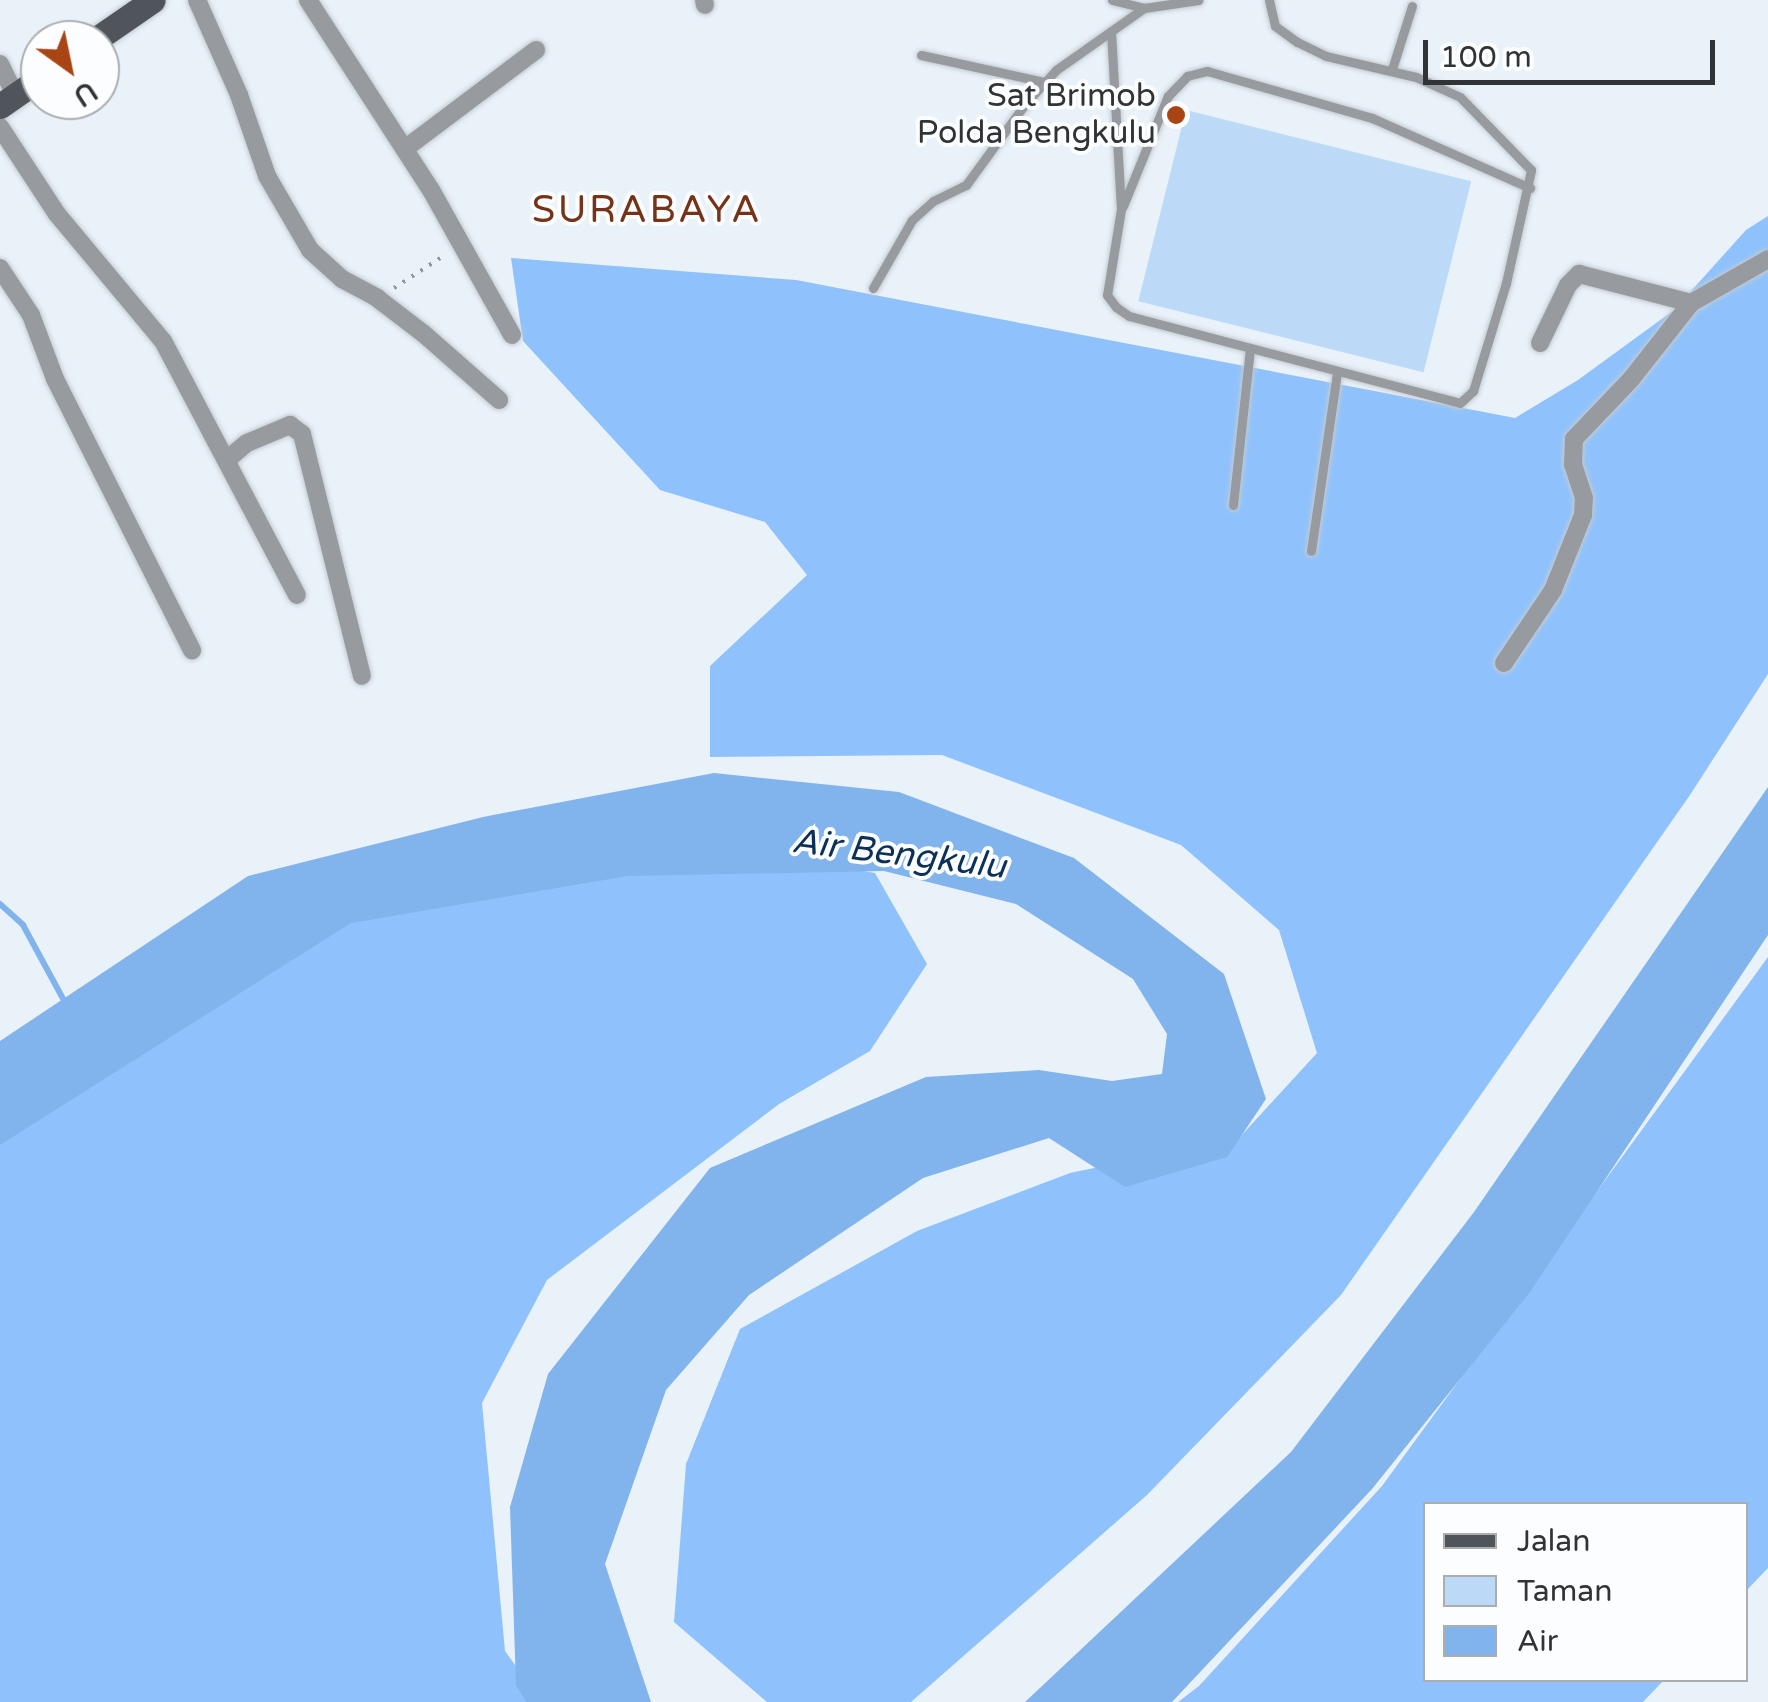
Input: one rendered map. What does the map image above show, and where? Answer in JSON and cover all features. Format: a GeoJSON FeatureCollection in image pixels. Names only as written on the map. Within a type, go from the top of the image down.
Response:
{"type":"FeatureCollection","features":[{"type":"Feature","properties":{"kind":"main road"},"geometry":{"type":"LineString","coordinates":[[120,23],[154,0]]}},
{"type":"Feature","properties":{"kind":"street"},"geometry":{"type":"LineString","coordinates":[[197,0],[287,218],[328,268],[377,298],[499,400]]}},
{"type":"Feature","properties":{"kind":"street"},"geometry":{"type":"LineString","coordinates":[[308,0],[406,148],[512,335]]}},
{"type":"Feature","properties":{"kind":"street"},"geometry":{"type":"LineString","coordinates":[[406,148],[536,50]]}},
{"type":"Feature","properties":{"kind":"street"},"geometry":{"type":"LineString","coordinates":[[0,64],[7,100]]}},
{"type":"Feature","properties":{"kind":"street"},"geometry":{"type":"LineString","coordinates":[[0,127],[57,214],[163,341],[229,458],[297,594]]}},
{"type":"Feature","properties":{"kind":"street"},"geometry":{"type":"LineString","coordinates":[[1504,663],[1552,590],[1583,515],[1584,498],[1573,465],[1574,439],[1632,378],[1692,303],[1768,259]]}},
{"type":"Feature","properties":{"kind":"street"},"geometry":{"type":"LineString","coordinates":[[0,268],[31,315],[64,396],[192,650]]}},
{"type":"Feature","properties":{"kind":"street"},"geometry":{"type":"LineString","coordinates":[[1540,343],[1568,285],[1579,274],[1692,303]]}},
{"type":"Feature","properties":{"kind":"street"},"geometry":{"type":"LineString","coordinates":[[229,458],[248,443],[290,424],[302,434],[362,676]]}},
{"type":"Feature","properties":{"kind":"lane"},"geometry":{"type":"LineString","coordinates":[[1112,0],[1144,8],[1198,0]]}},
{"type":"Feature","properties":{"kind":"lane"},"geometry":{"type":"LineString","coordinates":[[1111,31],[1122,209],[1108,295],[1116,307],[1130,316],[1460,403],[1468,398],[1506,283],[1531,170],[1460,97],[1392,69],[1326,56],[1297,42],[1275,26],[1269,0]]}},
{"type":"Feature","properties":{"kind":"lane"},"geometry":{"type":"LineString","coordinates":[[1392,69],[1412,6]]}},
{"type":"Feature","properties":{"kind":"lane"},"geometry":{"type":"LineString","coordinates":[[873,288],[912,220],[933,201],[966,185],[1045,82],[1070,58],[1144,8]]}},
{"type":"Feature","properties":{"kind":"lane"},"geometry":{"type":"LineString","coordinates":[[921,55],[1045,82]]}},
{"type":"Feature","properties":{"kind":"lane"},"geometry":{"type":"LineString","coordinates":[[1122,209],[1168,96],[1186,76],[1207,71],[1372,118],[1530,188]]}},
{"type":"Feature","properties":{"kind":"lane"},"geometry":{"type":"LineString","coordinates":[[1233,504],[1250,349]]}},
{"type":"Feature","properties":{"kind":"lane"},"geometry":{"type":"LineString","coordinates":[[1311,551],[1337,372]]}},
{"type":"Feature","properties":{"kind":"path"},"geometry":{"type":"LineString","coordinates":[[377,298],[460,247]]}},
{"type":"Feature","properties":{"kind":"green space"},"geometry":{"type":"Polygon","coordinates":[[[1186,110],[1471,181],[1424,372],[1138,301],[1186,110]]]}},
{"type":"Feature","properties":{"kind":"shaded area"},"geometry":{"type":"Polygon","coordinates":[[[1768,216],[1768,674],[1690,795],[1341,1295],[1147,1495],[911,1702],[767,1702],[674,1622],[686,1464],[740,1329],[917,1231],[1070,1173],[1239,1138],[1317,1053],[1279,930],[1181,845],[942,755],[710,757],[710,666],[807,575],[765,522],[660,490],[523,341],[511,258],[796,280],[1515,418],[1578,380],[1674,310],[1746,230],[1768,216]]]}},
{"type":"Feature","properties":{"kind":"shaded area"},"geometry":{"type":"Polygon","coordinates":[[[783,857],[875,873],[927,964],[870,1051],[779,1104],[547,1280],[482,1403],[505,1651],[542,1702],[0,1702],[0,1135],[286,936],[554,874],[783,857]]]}},
{"type":"Feature","properties":{"kind":"shaded area"},"geometry":{"type":"Polygon","coordinates":[[[1768,957],[1768,1568],[1748,1589],[1748,1502],[1423,1502],[1423,1682],[1662,1682],[1643,1702],[1178,1702],[1199,1686],[1382,1486],[1768,957]]]}},
{"type":"Feature","properties":{"kind":"water","name":"Air Bengkulu"},"geometry":{"type":"Polygon","coordinates":[[[714,773],[899,792],[1074,858],[1224,974],[1266,1099],[1227,1157],[1125,1187],[1049,1138],[923,1178],[749,1295],[666,1390],[605,1564],[651,1702],[526,1702],[516,1685],[510,1507],[548,1374],[710,1168],[926,1077],[1039,1070],[1112,1081],[1162,1074],[1167,1034],[1133,979],[1016,904],[884,871],[628,876],[351,923],[0,1145],[0,1041],[248,876],[483,817],[714,773]]]}},
{"type":"Feature","properties":{"kind":"water"},"geometry":{"type":"Polygon","coordinates":[[[1768,787],[1768,935],[1530,1292],[1372,1489],[1172,1702],[1025,1702],[1291,1452],[1474,1212],[1768,787]]]}},
{"type":"Feature","properties":{"kind":"waterway"},"geometry":{"type":"LineString","coordinates":[[0,904],[23,925],[67,1006]]}},
{"type":"Feature","properties":{"kind":"place","name":"Sat Brimob Polda Bengkulu"},"geometry":{"type":"Point","coordinates":[1176,115]}},
{"type":"Feature","properties":{"kind":"district","name":"SURABAYA"},"geometry":{"type":"Point","coordinates":[647,211]}}]}
